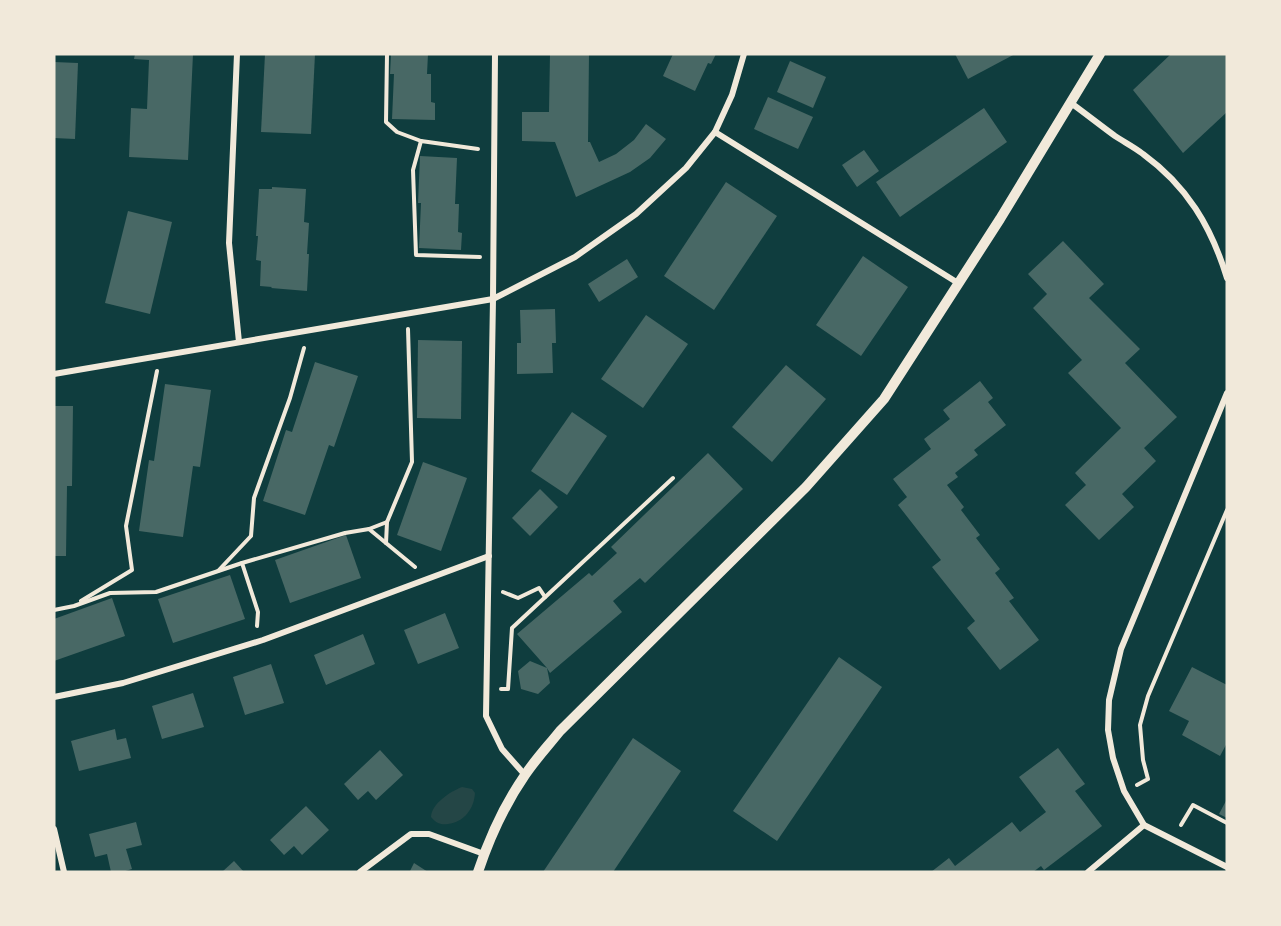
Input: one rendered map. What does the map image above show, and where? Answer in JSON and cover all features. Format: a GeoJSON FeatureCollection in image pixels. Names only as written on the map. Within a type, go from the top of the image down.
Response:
{"type":"FeatureCollection","features":[{"type":"Feature","properties":{"kind":"street"},"geometry":{"type":"LineString","coordinates":[[237,54],[229,243],[239,342]]}},
{"type":"Feature","properties":{"kind":"street"},"geometry":{"type":"LineString","coordinates":[[495,54],[486,716],[502,749],[525,775]]}},
{"type":"Feature","properties":{"kind":"street"},"geometry":{"type":"LineString","coordinates":[[54,374],[493,299],[574,257],[636,214],[687,168],[715,132],[732,95],[744,54]]}},
{"type":"Feature","properties":{"kind":"street"},"geometry":{"type":"LineString","coordinates":[[478,872],[504,811],[525,775],[560,731],[806,487],[884,399],[1005,210],[1100,54]]}},
{"type":"Feature","properties":{"kind":"street"},"geometry":{"type":"LineString","coordinates":[[1071,103],[1143,154],[1169,176],[1188,197],[1205,222],[1218,250],[1227,278]]}},
{"type":"Feature","properties":{"kind":"street"},"geometry":{"type":"LineString","coordinates":[[715,132],[958,283]]}},
{"type":"Feature","properties":{"kind":"street"},"geometry":{"type":"LineString","coordinates":[[1227,393],[1121,649],[1108,700],[1108,730],[1113,758],[1124,791],[1144,825],[1227,867]]}},
{"type":"Feature","properties":{"kind":"street"},"geometry":{"type":"LineString","coordinates":[[54,697],[123,683],[256,642],[489,556]]}},
{"type":"Feature","properties":{"kind":"street"},"geometry":{"type":"LineString","coordinates":[[1088,872],[1144,825]]}},
{"type":"Feature","properties":{"kind":"street"},"geometry":{"type":"LineString","coordinates":[[54,829],[64,872]]}},
{"type":"Feature","properties":{"kind":"street"},"geometry":{"type":"LineString","coordinates":[[360,872],[411,834],[429,834],[484,854]]}},
{"type":"Feature","properties":{"kind":"path"},"geometry":{"type":"LineString","coordinates":[[387,54],[386,122],[397,132],[421,141],[494,152]]}},
{"type":"Feature","properties":{"kind":"path"},"geometry":{"type":"LineString","coordinates":[[421,141],[413,170],[416,255],[493,258]]}},
{"type":"Feature","properties":{"kind":"path"},"geometry":{"type":"LineString","coordinates":[[386,543],[387,522],[412,462],[407,313]]}},
{"type":"Feature","properties":{"kind":"path"},"geometry":{"type":"LineString","coordinates":[[217,572],[251,536],[254,498],[290,398],[309,330]]}},
{"type":"Feature","properties":{"kind":"path"},"geometry":{"type":"LineString","coordinates":[[74,606],[132,570],[126,525],[160,355]]}},
{"type":"Feature","properties":{"kind":"path"},"geometry":{"type":"LineString","coordinates":[[486,691],[508,688],[512,628],[673,478]]}},
{"type":"Feature","properties":{"kind":"path"},"geometry":{"type":"LineString","coordinates":[[1124,791],[1148,779],[1143,760],[1140,725],[1148,696],[1227,510]]}},
{"type":"Feature","properties":{"kind":"path"},"geometry":{"type":"LineString","coordinates":[[54,610],[74,606],[110,593],[156,592],[242,563],[345,532],[369,529],[387,522]]}},
{"type":"Feature","properties":{"kind":"path"},"geometry":{"type":"LineString","coordinates":[[369,529],[429,579]]}},
{"type":"Feature","properties":{"kind":"path"},"geometry":{"type":"LineString","coordinates":[[242,563],[258,612],[256,642]]}},
{"type":"Feature","properties":{"kind":"path"},"geometry":{"type":"LineString","coordinates":[[488,585],[518,598],[539,588],[545,597]]}},
{"type":"Feature","properties":{"kind":"path"},"geometry":{"type":"LineString","coordinates":[[1172,840],[1193,805],[1227,823]]}},
{"type":"Feature","properties":{"kind":"shaded area"},"geometry":{"type":"Polygon","coordinates":[[[462,787],[472,789],[475,793],[473,804],[467,814],[454,823],[440,824],[435,821],[431,817],[434,807],[447,795],[462,787]]]}},
{"type":"Feature","properties":{"kind":"building"},"geometry":{"type":"Polygon","coordinates":[[[135,54],[193,54],[188,160],[129,157],[131,108],[147,109],[149,60],[134,59],[135,54]]]}},
{"type":"Feature","properties":{"kind":"building"},"geometry":{"type":"Polygon","coordinates":[[[265,54],[315,54],[311,134],[261,132],[265,54]]]}},
{"type":"Feature","properties":{"kind":"building"},"geometry":{"type":"Polygon","coordinates":[[[391,54],[428,54],[427,74],[431,74],[431,102],[435,103],[435,120],[392,119],[394,74],[390,74],[391,54]]]}},
{"type":"Feature","properties":{"kind":"building"},"geometry":{"type":"Polygon","coordinates":[[[550,54],[589,54],[588,142],[599,162],[616,154],[634,140],[646,124],[666,139],[650,158],[630,172],[576,197],[555,142],[522,141],[522,112],[549,112],[550,54]]]}},
{"type":"Feature","properties":{"kind":"building"},"geometry":{"type":"Polygon","coordinates":[[[673,54],[716,54],[711,64],[708,63],[695,91],[663,76],[673,54]]]}},
{"type":"Feature","properties":{"kind":"building"},"geometry":{"type":"Polygon","coordinates":[[[955,54],[1015,54],[968,79],[955,54]]]}},
{"type":"Feature","properties":{"kind":"building"},"geometry":{"type":"Polygon","coordinates":[[[1171,54],[1227,54],[1227,112],[1183,153],[1133,90],[1171,54]]]}},
{"type":"Feature","properties":{"kind":"building"},"geometry":{"type":"Polygon","coordinates":[[[790,61],[826,77],[813,108],[777,92],[790,61]]]}},
{"type":"Feature","properties":{"kind":"building"},"geometry":{"type":"Polygon","coordinates":[[[54,62],[78,63],[75,139],[54,138],[54,62]]]}},
{"type":"Feature","properties":{"kind":"building"},"geometry":{"type":"Polygon","coordinates":[[[768,97],[813,117],[798,149],[754,129],[768,97]]]}},
{"type":"Feature","properties":{"kind":"building"},"geometry":{"type":"Polygon","coordinates":[[[984,108],[1007,142],[900,217],[876,182],[984,108]]]}},
{"type":"Feature","properties":{"kind":"building"},"geometry":{"type":"Polygon","coordinates":[[[864,150],[879,171],[857,187],[842,165],[864,150]]]}},
{"type":"Feature","properties":{"kind":"building"},"geometry":{"type":"Polygon","coordinates":[[[420,156],[457,158],[455,204],[459,204],[458,232],[462,233],[461,250],[419,248],[420,156]]]}},
{"type":"Feature","properties":{"kind":"building"},"geometry":{"type":"Polygon","coordinates":[[[726,182],[777,216],[714,310],[664,276],[726,182]]]}},
{"type":"Feature","properties":{"kind":"building"},"geometry":{"type":"Polygon","coordinates":[[[272,187],[306,189],[304,222],[309,223],[307,291],[260,286],[261,261],[256,260],[259,189],[272,189],[272,187]]]}},
{"type":"Feature","properties":{"kind":"building"},"geometry":{"type":"Polygon","coordinates":[[[128,211],[172,222],[150,314],[105,303],[128,211]]]}},
{"type":"Feature","properties":{"kind":"building"},"geometry":{"type":"Polygon","coordinates":[[[1063,241],[1104,284],[1089,298],[1140,349],[1125,363],[1177,417],[1144,448],[1156,461],[1122,494],[1134,507],[1099,540],[1065,505],[1086,485],[1075,473],[1121,428],[1068,373],[1082,360],[1033,308],[1047,294],[1028,274],[1063,241]]]}},
{"type":"Feature","properties":{"kind":"building"},"geometry":{"type":"Polygon","coordinates":[[[863,256],[908,287],[861,356],[816,325],[863,256]]]}},
{"type":"Feature","properties":{"kind":"building"},"geometry":{"type":"Polygon","coordinates":[[[627,259],[638,277],[599,302],[588,284],[627,259]]]}},
{"type":"Feature","properties":{"kind":"building"},"geometry":{"type":"Polygon","coordinates":[[[555,309],[556,343],[552,343],[553,373],[517,374],[517,343],[521,343],[520,310],[555,309]]]}},
{"type":"Feature","properties":{"kind":"building"},"geometry":{"type":"Polygon","coordinates":[[[646,315],[688,344],[643,408],[601,379],[646,315]]]}},
{"type":"Feature","properties":{"kind":"building"},"geometry":{"type":"Polygon","coordinates":[[[418,340],[462,341],[461,419],[417,418],[418,340]]]}},
{"type":"Feature","properties":{"kind":"building"},"geometry":{"type":"Polygon","coordinates":[[[315,362],[358,376],[334,447],[329,445],[305,515],[263,501],[286,430],[292,432],[315,362]]]}},
{"type":"Feature","properties":{"kind":"building"},"geometry":{"type":"Polygon","coordinates":[[[786,365],[826,399],[772,462],[732,427],[786,365]]]}},
{"type":"Feature","properties":{"kind":"building"},"geometry":{"type":"Polygon","coordinates":[[[980,381],[993,398],[988,402],[1006,425],[974,450],[978,455],[955,473],[958,477],[947,485],[964,507],[961,510],[980,535],[976,538],[1000,569],[995,573],[1014,598],[1009,601],[1039,640],[1000,670],[967,628],[975,621],[932,567],[941,560],[898,505],[907,497],[893,479],[931,449],[924,439],[950,419],[943,410],[980,381]]]}},
{"type":"Feature","properties":{"kind":"building"},"geometry":{"type":"Polygon","coordinates":[[[165,384],[211,390],[200,467],[193,466],[183,537],[139,531],[149,460],[154,461],[165,384]]]}},
{"type":"Feature","properties":{"kind":"building"},"geometry":{"type":"Polygon","coordinates":[[[54,406],[73,406],[72,486],[67,486],[66,556],[54,556],[54,406]]]}},
{"type":"Feature","properties":{"kind":"building"},"geometry":{"type":"Polygon","coordinates":[[[572,412],[607,436],[567,495],[531,471],[572,412]]]}},
{"type":"Feature","properties":{"kind":"building"},"geometry":{"type":"Polygon","coordinates":[[[708,453],[743,489],[645,583],[640,578],[613,601],[622,612],[550,673],[517,634],[589,573],[592,576],[617,553],[611,547],[708,453]]]}},
{"type":"Feature","properties":{"kind":"building"},"geometry":{"type":"Polygon","coordinates":[[[423,462],[467,478],[441,551],[397,535],[423,462]]]}},
{"type":"Feature","properties":{"kind":"building"},"geometry":{"type":"Polygon","coordinates":[[[540,489],[558,507],[530,536],[512,518],[540,489]]]}},
{"type":"Feature","properties":{"kind":"building"},"geometry":{"type":"Polygon","coordinates":[[[346,535],[361,578],[290,603],[275,560],[346,535]]]}},
{"type":"Feature","properties":{"kind":"building"},"geometry":{"type":"Polygon","coordinates":[[[230,575],[245,619],[173,643],[158,599],[230,575]]]}},
{"type":"Feature","properties":{"kind":"building"},"geometry":{"type":"Polygon","coordinates":[[[112,598],[125,636],[54,661],[54,619],[112,598]]]}},
{"type":"Feature","properties":{"kind":"building"},"geometry":{"type":"Polygon","coordinates":[[[445,613],[459,648],[418,664],[404,630],[445,613]]]}},
{"type":"Feature","properties":{"kind":"building"},"geometry":{"type":"Polygon","coordinates":[[[363,634],[375,664],[326,685],[314,655],[363,634]]]}},
{"type":"Feature","properties":{"kind":"building"},"geometry":{"type":"Polygon","coordinates":[[[839,657],[882,687],[777,841],[733,811],[839,657]]]}},
{"type":"Feature","properties":{"kind":"building"},"geometry":{"type":"Polygon","coordinates":[[[530,661],[547,668],[550,683],[538,694],[521,689],[518,671],[530,661]]]}},
{"type":"Feature","properties":{"kind":"building"},"geometry":{"type":"Polygon","coordinates":[[[271,664],[284,703],[245,715],[233,677],[271,664]]]}},
{"type":"Feature","properties":{"kind":"building"},"geometry":{"type":"Polygon","coordinates":[[[1192,667],[1227,685],[1227,743],[1220,756],[1182,735],[1189,721],[1169,711],[1192,667]]]}},
{"type":"Feature","properties":{"kind":"building"},"geometry":{"type":"Polygon","coordinates":[[[193,693],[204,727],[162,739],[152,706],[193,693]]]}},
{"type":"Feature","properties":{"kind":"building"},"geometry":{"type":"Polygon","coordinates":[[[115,729],[117,740],[126,738],[131,758],[79,771],[71,741],[115,729]]]}},
{"type":"Feature","properties":{"kind":"building"},"geometry":{"type":"Polygon","coordinates":[[[633,738],[681,771],[613,872],[543,872],[633,738]]]}},
{"type":"Feature","properties":{"kind":"building"},"geometry":{"type":"Polygon","coordinates":[[[1058,748],[1085,784],[1075,791],[1102,826],[1044,870],[1041,866],[1033,872],[931,872],[949,858],[955,866],[1012,822],[1020,832],[1046,812],[1019,777],[1058,748]]]}},
{"type":"Feature","properties":{"kind":"building"},"geometry":{"type":"Polygon","coordinates":[[[380,750],[403,775],[376,800],[368,791],[358,800],[344,784],[380,750]]]}},
{"type":"Feature","properties":{"kind":"building"},"geometry":{"type":"Polygon","coordinates":[[[1227,799],[1227,818],[1219,814],[1227,799]]]}},
{"type":"Feature","properties":{"kind":"building"},"geometry":{"type":"Polygon","coordinates":[[[306,806],[329,830],[302,855],[294,846],[284,855],[270,840],[306,806]]]}},
{"type":"Feature","properties":{"kind":"building"},"geometry":{"type":"Polygon","coordinates":[[[136,822],[142,845],[126,849],[132,869],[111,872],[107,854],[95,857],[89,834],[136,822]]]}},
{"type":"Feature","properties":{"kind":"building"},"geometry":{"type":"Polygon","coordinates":[[[234,861],[244,872],[222,872],[234,861]]]}},
{"type":"Feature","properties":{"kind":"building"},"geometry":{"type":"Polygon","coordinates":[[[414,863],[428,872],[410,871],[414,863]]]}}]}
